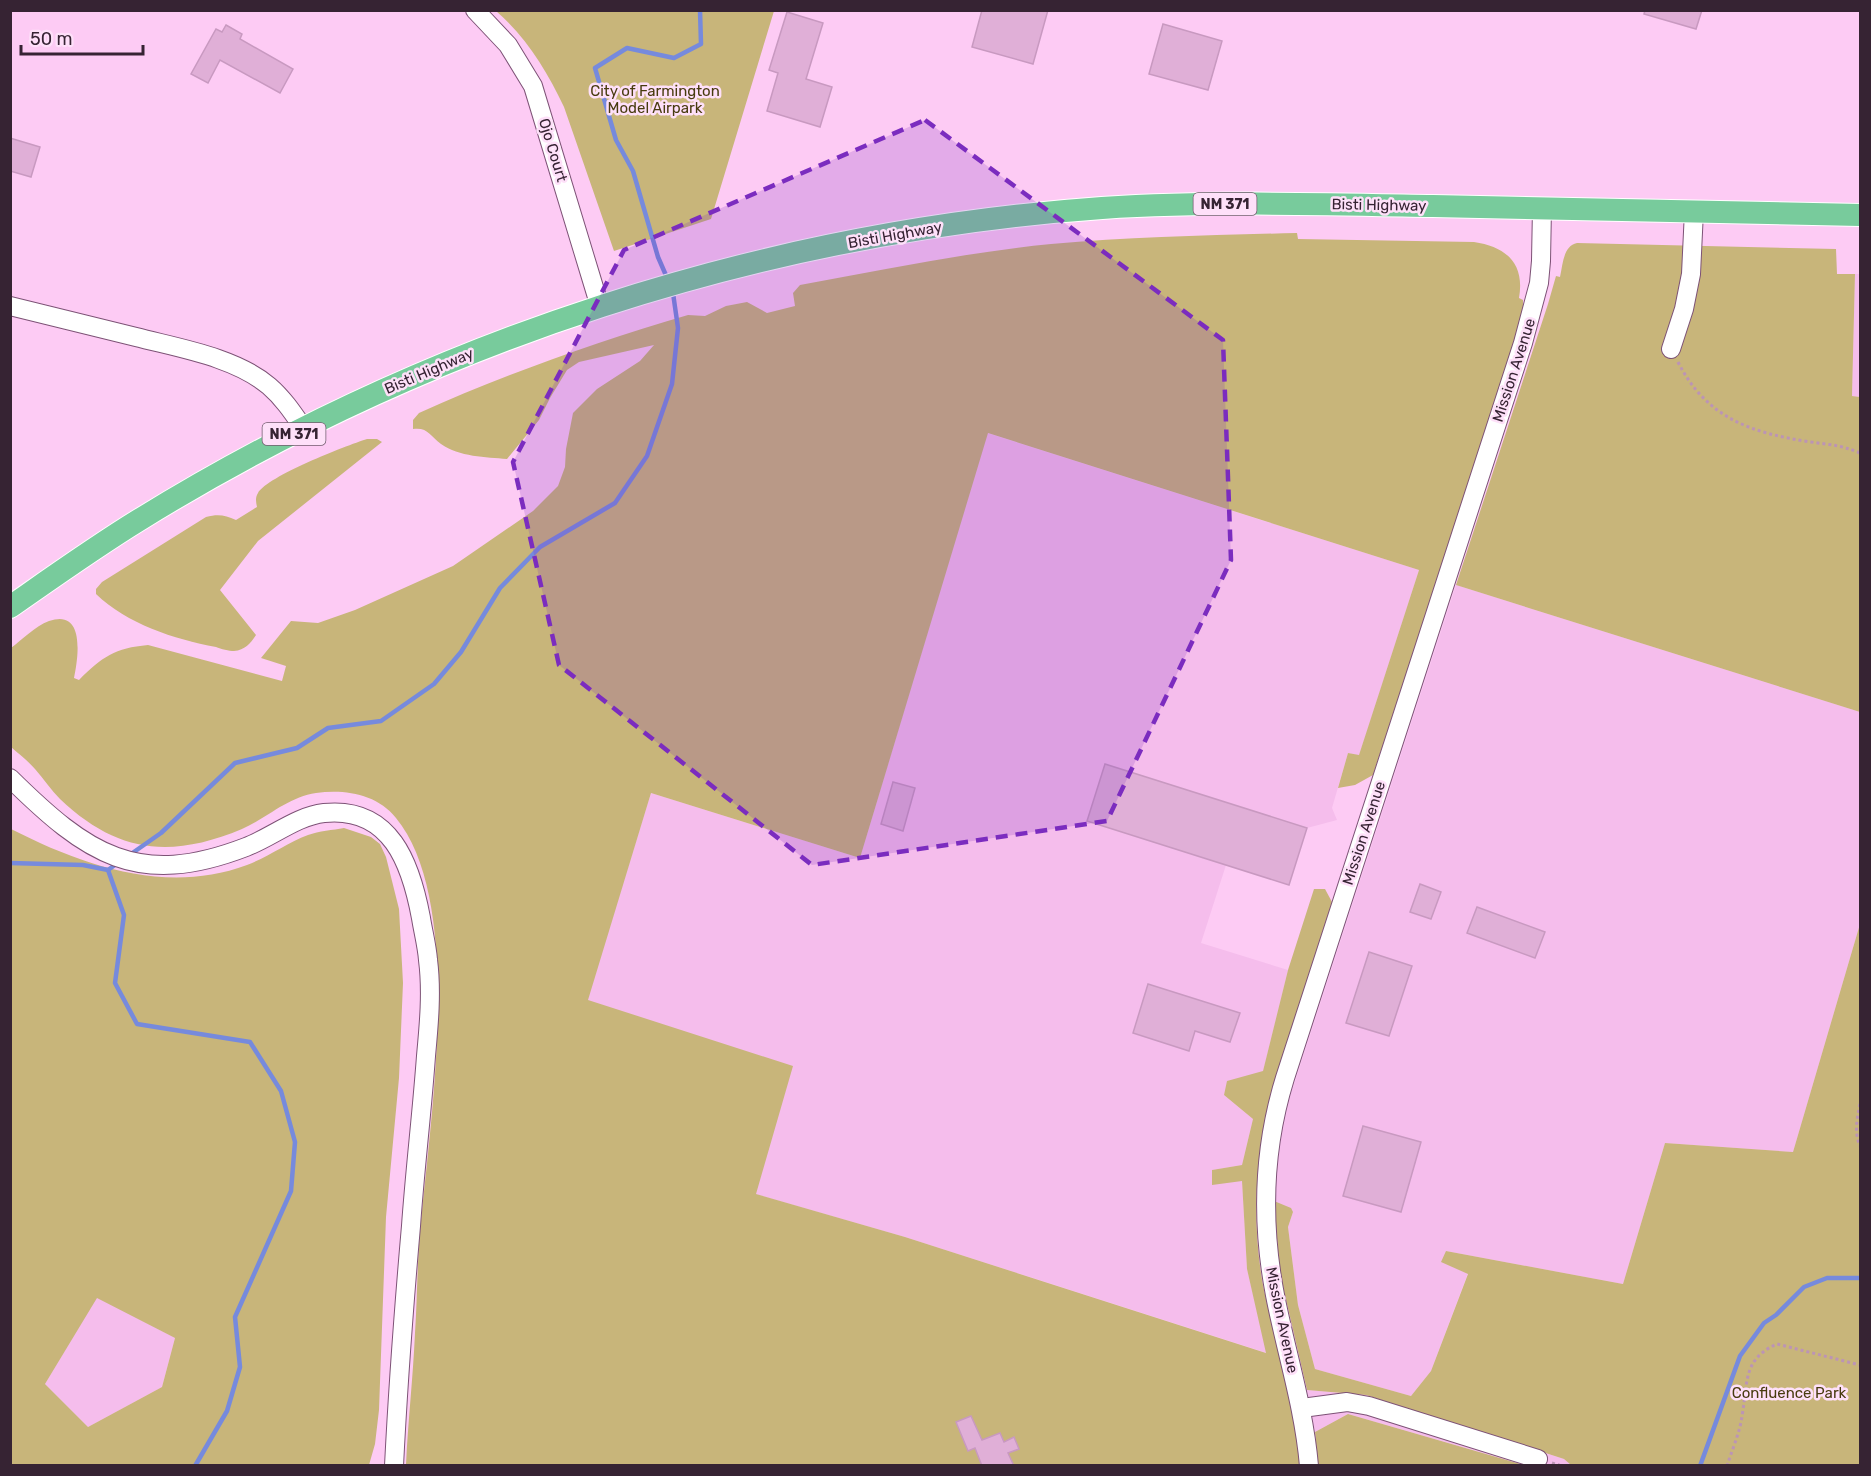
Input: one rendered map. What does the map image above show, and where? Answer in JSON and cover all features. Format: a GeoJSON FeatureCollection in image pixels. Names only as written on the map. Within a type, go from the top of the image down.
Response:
{"type":"FeatureCollection","features":[{"type":"Feature","properties":{"kind":"main road","name":"Bisti Highway"},"geometry":{"type":"LineString","coordinates":[[10,607],[139,520],[235,464],[382,391],[462,357],[600,307],[701,277],[840,244],[947,226],[1039,214],[1140,206],[1207,204],[1860,215]]}},
{"type":"Feature","properties":{"kind":"street","name":"Ojo Court"},"geometry":{"type":"LineString","coordinates":[[475,10],[508,45],[533,86],[600,307]]}},
{"type":"Feature","properties":{"kind":"street","name":"Mission Avenue"},"geometry":{"type":"LineString","coordinates":[[1309,1466],[1302,1408],[1275,1297],[1266,1235],[1267,1173],[1275,1118],[1285,1078],[1532,312],[1542,261],[1542,208]]}},
{"type":"Feature","properties":{"kind":"street"},"geometry":{"type":"LineString","coordinates":[[1671,349],[1684,309],[1691,274],[1694,211]]}},
{"type":"Feature","properties":{"kind":"street"},"geometry":{"type":"LineString","coordinates":[[10,306],[180,348],[240,368],[267,385],[286,403],[304,429]]}},
{"type":"Feature","properties":{"kind":"street"},"geometry":{"type":"LineString","coordinates":[[10,778],[46,813],[71,833],[117,858],[141,864],[166,866],[194,862],[254,843],[312,816],[326,813],[346,813],[379,826],[394,840],[411,875],[429,960],[429,1022],[411,1225],[394,1466]]}},
{"type":"Feature","properties":{"kind":"street"},"geometry":{"type":"LineString","coordinates":[[1302,1408],[1347,1402],[1369,1406],[1538,1459]]}},
{"type":"Feature","properties":{"kind":"path"},"geometry":{"type":"LineString","coordinates":[[1671,349],[1684,375],[1706,400],[1732,420],[1757,432],[1840,445],[1860,453]]}},
{"type":"Feature","properties":{"kind":"path"},"geometry":{"type":"LineString","coordinates":[[1860,1104],[1857,1138],[1860,1146]]}},
{"type":"Feature","properties":{"kind":"path"},"geometry":{"type":"LineString","coordinates":[[1727,1466],[1742,1418],[1748,1373],[1753,1361],[1765,1350],[1777,1344],[1860,1365]]}},
{"type":"Feature","properties":{"kind":"highlighted area"},"geometry":{"type":"Polygon","coordinates":[[[925,120],[1223,340],[1231,560],[1107,821],[812,865],[559,665],[513,462],[624,250],[925,120]]]}},
{"type":"Feature","properties":{"kind":"shaded area"},"geometry":{"type":"Polygon","coordinates":[[[1855,274],[1860,274],[1860,397],[1852,396],[1855,274]]]}},
{"type":"Feature","properties":{"kind":"shaded area"},"geometry":{"type":"Polygon","coordinates":[[[987,433],[1419,570],[1359,756],[1348,753],[1332,808],[1337,820],[1307,828],[1289,885],[1226,865],[1201,943],[1288,970],[1263,1072],[1224,1095],[1253,1119],[1242,1165],[1212,1170],[1242,1180],[1247,1269],[1267,1353],[905,1237],[755,1194],[587,1000],[651,793],[860,858],[987,433]]]}},
{"type":"Feature","properties":{"kind":"shaded area"},"geometry":{"type":"Polygon","coordinates":[[[1456,585],[1860,712],[1860,924],[1793,1152],[1665,1143],[1623,1284],[1446,1251],[1468,1273],[1431,1371],[1411,1396],[1315,1369],[1298,1305],[1288,1227],[1293,1212],[1274,1201],[1279,1150],[1289,1100],[1456,585]]]}},
{"type":"Feature","properties":{"kind":"shaded area"},"geometry":{"type":"Polygon","coordinates":[[[97,1297],[175,1338],[162,1387],[88,1427],[45,1384],[97,1297]]]}},
{"type":"Feature","properties":{"kind":"shaded area"},"geometry":{"type":"Polygon","coordinates":[[[1307,1390],[1366,1395],[1564,1459],[1571,1465],[1525,1465],[1348,1414],[1315,1432],[1307,1390]]]}},
{"type":"Feature","properties":{"kind":"green space","name":"City of Farmington Model Airpark"},"geometry":{"type":"Polygon","coordinates":[[[496,11],[774,11],[711,219],[614,251],[564,107],[543,68],[526,43],[496,11]]]}},
{"type":"Feature","properties":{"kind":"green space"},"geometry":{"type":"Polygon","coordinates":[[[1297,233],[1298,239],[1486,244],[1511,259],[1519,276],[1519,298],[1523,300],[1523,313],[1515,341],[1373,775],[1355,785],[1338,788],[1348,753],[1359,755],[1419,570],[988,433],[860,858],[651,793],[588,1000],[793,1066],[756,1194],[905,1237],[1266,1353],[1247,1269],[1242,1181],[1212,1185],[1212,1170],[1242,1165],[1253,1119],[1224,1095],[1227,1081],[1263,1071],[1288,970],[1314,889],[1325,889],[1332,902],[1269,1103],[1264,1126],[1258,1171],[1256,1216],[1263,1285],[1290,1397],[1300,1465],[406,1465],[419,1245],[434,1086],[437,1024],[437,963],[431,907],[418,857],[396,818],[380,803],[360,795],[338,792],[306,795],[287,803],[242,829],[191,845],[145,846],[102,831],[60,799],[32,766],[11,747],[11,648],[39,626],[61,619],[69,622],[77,638],[74,678],[79,680],[110,655],[127,648],[148,645],[282,681],[286,666],[261,658],[291,621],[318,623],[355,610],[453,566],[533,511],[558,486],[565,467],[573,413],[597,389],[640,361],[654,345],[579,362],[567,370],[539,420],[507,459],[473,456],[448,448],[426,431],[413,429],[413,420],[419,413],[552,360],[688,315],[705,316],[726,306],[747,302],[767,313],[795,306],[793,293],[800,285],[1020,247],[1143,238],[1297,233]]]}},
{"type":"Feature","properties":{"kind":"green space"},"geometry":{"type":"Polygon","coordinates":[[[1577,243],[1836,249],[1837,274],[1855,274],[1852,396],[1860,397],[1860,712],[1456,585],[1556,276],[1560,277],[1566,252],[1577,243]]]}},
{"type":"Feature","properties":{"kind":"green space"},"geometry":{"type":"Polygon","coordinates":[[[367,439],[377,439],[382,442],[258,541],[220,590],[256,635],[244,648],[234,651],[227,650],[168,635],[122,614],[96,594],[96,589],[102,582],[206,517],[221,516],[236,520],[257,507],[258,493],[276,478],[308,462],[367,439]]]}},
{"type":"Feature","properties":{"kind":"green space"},"geometry":{"type":"Polygon","coordinates":[[[344,828],[371,837],[380,844],[386,857],[399,909],[403,983],[399,1078],[386,1217],[379,1410],[375,1444],[369,1465],[11,1465],[11,829],[96,865],[156,877],[186,877],[217,874],[247,865],[308,835],[344,828]],[[97,1298],[45,1384],[88,1427],[162,1387],[175,1338],[97,1298]]]}},
{"type":"Feature","properties":{"kind":"green space","name":"Confluence Park"},"geometry":{"type":"Polygon","coordinates":[[[1860,924],[1860,1465],[1571,1465],[1564,1459],[1366,1395],[1307,1390],[1279,1263],[1274,1201],[1291,1208],[1293,1212],[1288,1227],[1298,1305],[1315,1369],[1411,1396],[1431,1371],[1468,1274],[1441,1262],[1446,1251],[1623,1284],[1665,1143],[1793,1152],[1860,924]]]}},
{"type":"Feature","properties":{"kind":"green space"},"geometry":{"type":"Polygon","coordinates":[[[1348,1414],[1524,1465],[1318,1465],[1315,1432],[1348,1414]]]}},
{"type":"Feature","properties":{"kind":"building"},"geometry":{"type":"Polygon","coordinates":[[[982,10],[1048,10],[1033,64],[972,47],[982,10]]]}},
{"type":"Feature","properties":{"kind":"building"},"geometry":{"type":"Polygon","coordinates":[[[1645,10],[1702,10],[1696,29],[1644,14],[1645,10]]]}},
{"type":"Feature","properties":{"kind":"building"},"geometry":{"type":"Polygon","coordinates":[[[787,12],[823,23],[806,79],[832,87],[820,127],[767,111],[778,73],[769,70],[787,12]]]}},
{"type":"Feature","properties":{"kind":"building"},"geometry":{"type":"Polygon","coordinates":[[[1163,24],[1222,41],[1208,90],[1149,74],[1163,24]]]}},
{"type":"Feature","properties":{"kind":"building"},"geometry":{"type":"Polygon","coordinates":[[[226,25],[242,34],[240,39],[293,69],[280,93],[220,60],[208,83],[191,74],[216,29],[222,32],[226,25]]]}},
{"type":"Feature","properties":{"kind":"building"},"geometry":{"type":"Polygon","coordinates":[[[10,138],[40,147],[31,177],[10,171],[10,138]]]}},
{"type":"Feature","properties":{"kind":"building"},"geometry":{"type":"Polygon","coordinates":[[[1105,764],[1307,828],[1289,885],[1087,821],[1105,764]]]}},
{"type":"Feature","properties":{"kind":"building"},"geometry":{"type":"Polygon","coordinates":[[[893,782],[915,788],[903,831],[881,824],[893,782]]]}},
{"type":"Feature","properties":{"kind":"building"},"geometry":{"type":"Polygon","coordinates":[[[1420,884],[1441,892],[1431,919],[1410,912],[1420,884]]]}},
{"type":"Feature","properties":{"kind":"building"},"geometry":{"type":"Polygon","coordinates":[[[1477,907],[1545,932],[1535,958],[1467,933],[1477,907]]]}},
{"type":"Feature","properties":{"kind":"building"},"geometry":{"type":"Polygon","coordinates":[[[1369,952],[1412,966],[1389,1036],[1346,1023],[1369,952]]]}},
{"type":"Feature","properties":{"kind":"building"},"geometry":{"type":"Polygon","coordinates":[[[1148,984],[1240,1013],[1230,1042],[1195,1031],[1189,1051],[1133,1033],[1148,984]]]}},
{"type":"Feature","properties":{"kind":"building"},"geometry":{"type":"Polygon","coordinates":[[[1363,1126],[1421,1142],[1401,1212],[1343,1196],[1363,1126]]]}},
{"type":"Feature","properties":{"kind":"building"},"geometry":{"type":"Polygon","coordinates":[[[971,1416],[982,1440],[1000,1433],[1004,1442],[1014,1437],[1019,1449],[1008,1453],[1014,1466],[982,1466],[975,1448],[968,1451],[956,1422],[971,1416]]]}},
{"type":"Feature","properties":{"kind":"waterway"},"geometry":{"type":"LineString","coordinates":[[668,280],[658,257],[633,171],[616,140],[595,68],[627,48],[674,58],[701,44],[700,10]]}},
{"type":"Feature","properties":{"kind":"waterway"},"geometry":{"type":"LineString","coordinates":[[131,854],[161,833],[235,763],[297,748],[328,728],[381,721],[434,684],[461,652],[500,588],[540,547],[615,503],[647,456],[672,384],[678,328],[673,293]]}},
{"type":"Feature","properties":{"kind":"waterway"},"geometry":{"type":"LineString","coordinates":[[10,863],[83,865],[108,870],[119,862]]}},
{"type":"Feature","properties":{"kind":"waterway"},"geometry":{"type":"LineString","coordinates":[[108,870],[124,915],[115,983],[137,1024],[250,1042],[281,1091],[295,1142],[291,1191],[235,1317],[240,1367],[227,1411],[195,1466]]}},
{"type":"Feature","properties":{"kind":"waterway"},"geometry":{"type":"LineString","coordinates":[[1700,1466],[1740,1356],[1764,1323],[1776,1315],[1804,1287],[1827,1278],[1860,1278]]}}]}
